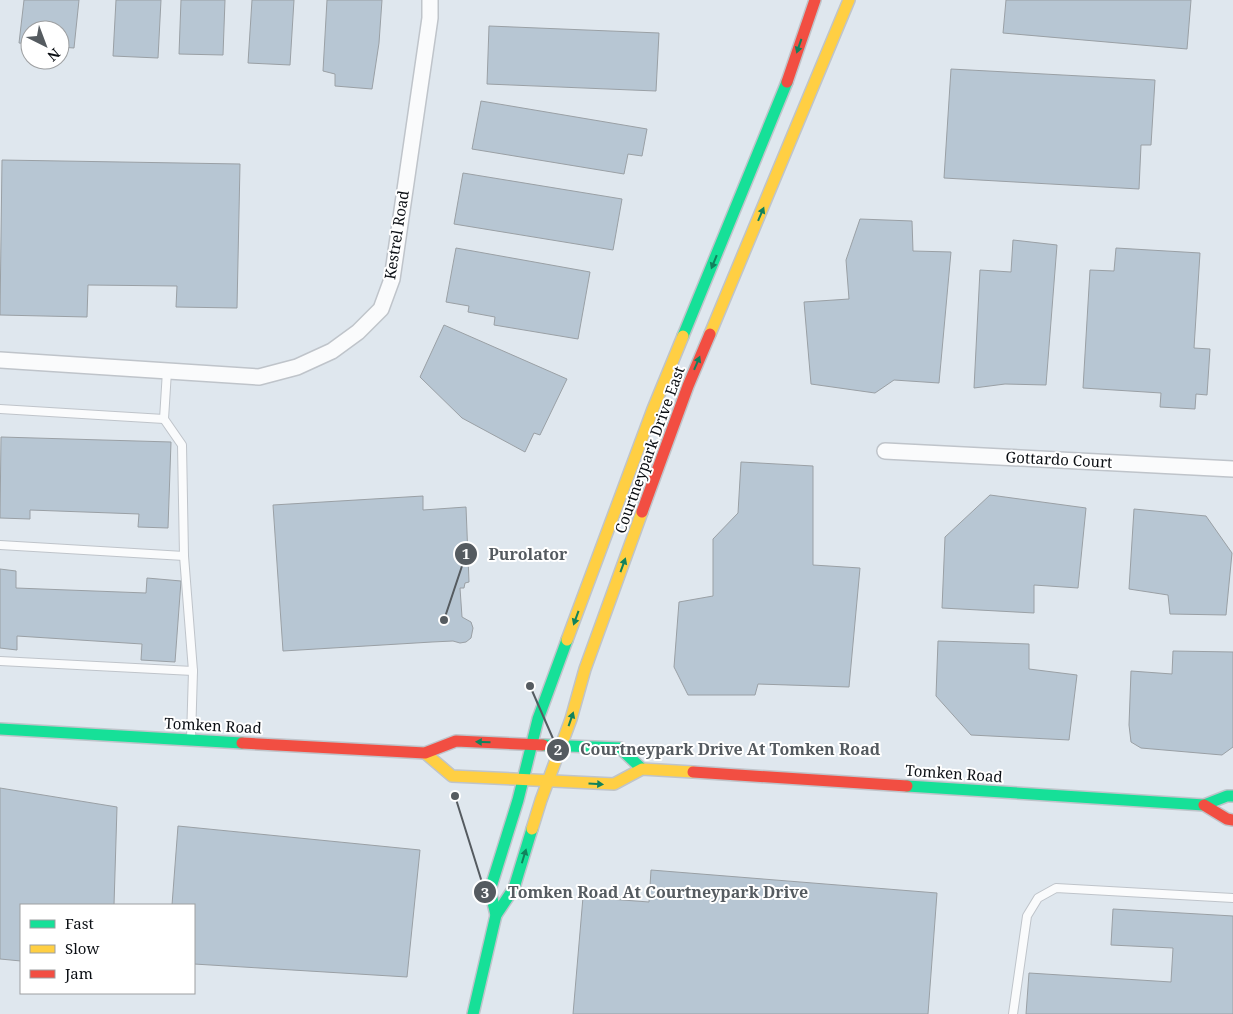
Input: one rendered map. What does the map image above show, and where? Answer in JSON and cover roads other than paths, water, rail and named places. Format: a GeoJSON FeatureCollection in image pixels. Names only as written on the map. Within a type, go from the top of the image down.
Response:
{"type":"FeatureCollection","features":[{"type":"Feature","properties":{"kind":"main road","name":"Courtneypark Drive East"},"geometry":{"type":"LineString","coordinates":[[496,915],[490,890],[523,780],[538,719],[653,409],[783,94],[815,0]]}},
{"type":"Feature","properties":{"kind":"main road","name":"Courtneypark Drive East"},"geometry":{"type":"LineString","coordinates":[[473,1014],[496,915],[514,888],[548,781],[571,719],[585,669],[688,386],[849,0]]}},
{"type":"Feature","properties":{"kind":"main road","name":"Tomken Road"},"geometry":{"type":"LineString","coordinates":[[0,729],[425,753],[456,741],[620,748],[642,769],[1204,805],[1227,796],[1233,796]]}},
{"type":"Feature","properties":{"kind":"main road"},"geometry":{"type":"LineString","coordinates":[[425,753],[452,776],[614,784],[642,769]]}},
{"type":"Feature","properties":{"kind":"main road","name":"Tomken Road"},"geometry":{"type":"LineString","coordinates":[[1204,805],[1227,819],[1233,820]]}},
{"type":"Feature","properties":{"kind":"street","name":"Kestrel Road"},"geometry":{"type":"LineString","coordinates":[[0,360],[259,377],[297,368],[332,351],[358,332],[381,309],[392,279],[430,18],[430,0]]}},
{"type":"Feature","properties":{"kind":"street","name":"Gottardo Court"},"geometry":{"type":"LineString","coordinates":[[885,451],[1233,469]]}},
{"type":"Feature","properties":{"kind":"lane"},"geometry":{"type":"LineString","coordinates":[[167,371],[164,419],[182,445],[184,556],[193,671],[190,740]]}},
{"type":"Feature","properties":{"kind":"lane"},"geometry":{"type":"LineString","coordinates":[[0,409],[164,419]]}},
{"type":"Feature","properties":{"kind":"lane"},"geometry":{"type":"LineString","coordinates":[[0,545],[184,556]]}},
{"type":"Feature","properties":{"kind":"lane"},"geometry":{"type":"LineString","coordinates":[[0,660],[193,671]]}},
{"type":"Feature","properties":{"kind":"lane"},"geometry":{"type":"LineString","coordinates":[[1013,1014],[1027,916],[1038,898],[1056,888],[1233,898]]}},
{"type":"Feature","properties":{"kind":"place","name":"Purolator"},"geometry":{"type":"Point","coordinates":[444,620]}},
{"type":"Feature","properties":{"kind":"place","name":"Courtneypark Drive At Tomken Road"},"geometry":{"type":"Point","coordinates":[530,686]}},
{"type":"Feature","properties":{"kind":"place","name":"Tomken Road At Courtneypark Drive"},"geometry":{"type":"Point","coordinates":[455,796]}}]}
